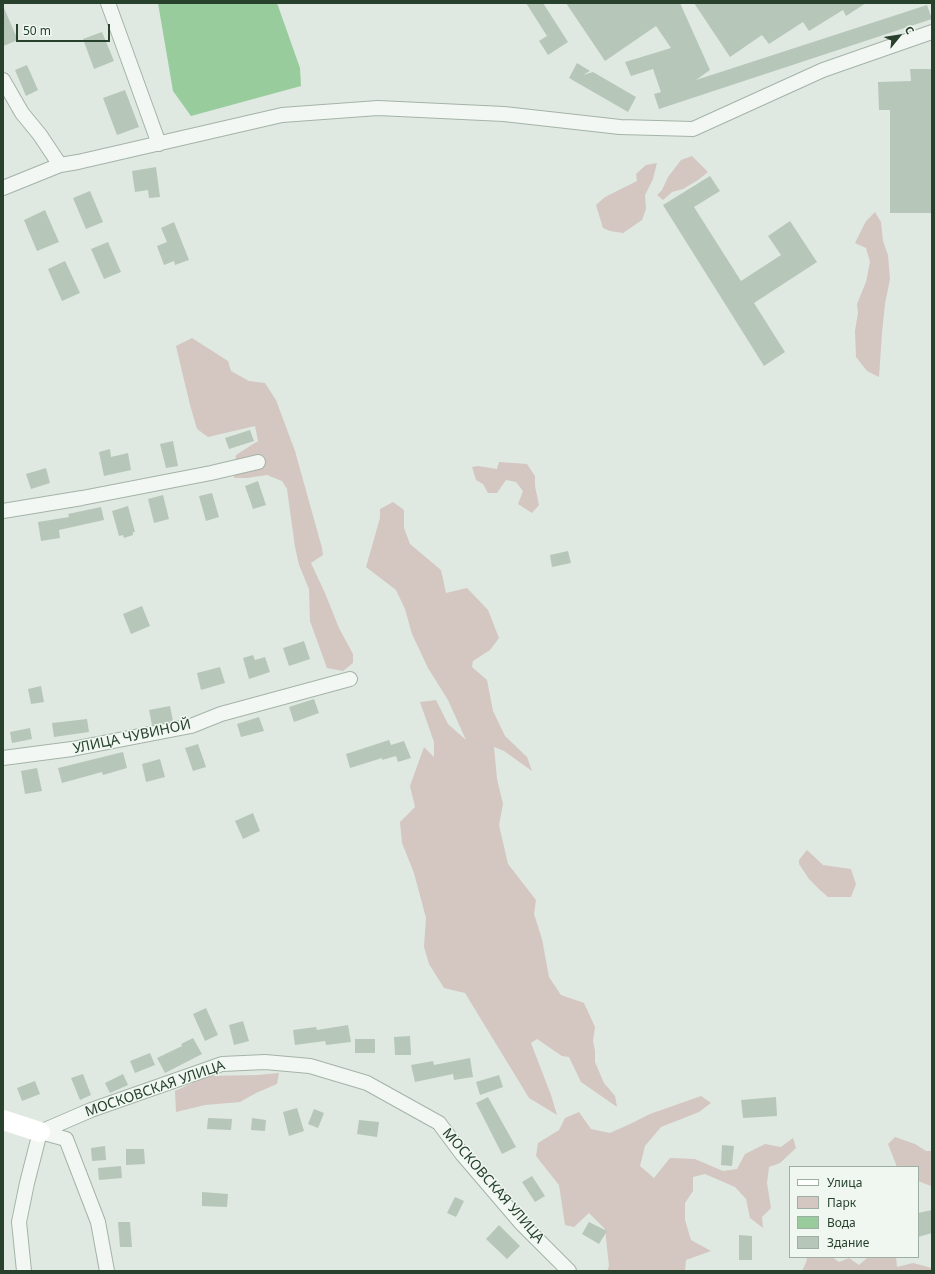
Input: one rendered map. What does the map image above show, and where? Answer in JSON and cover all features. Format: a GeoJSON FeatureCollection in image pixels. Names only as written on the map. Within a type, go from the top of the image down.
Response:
{"type":"FeatureCollection","features":[{"type":"Feature","properties":{"kind":"street"},"geometry":{"type":"LineString","coordinates":[[108,3],[159,144]]}},
{"type":"Feature","properties":{"kind":"street"},"geometry":{"type":"LineString","coordinates":[[3,188],[60,165],[159,144],[282,115],[378,108],[504,114],[620,127],[692,129],[823,70],[932,32]]}},
{"type":"Feature","properties":{"kind":"street"},"geometry":{"type":"LineString","coordinates":[[3,80],[22,113],[40,135],[60,165]]}},
{"type":"Feature","properties":{"kind":"street"},"geometry":{"type":"LineString","coordinates":[[3,511],[82,498],[211,473],[258,462]]}},
{"type":"Feature","properties":{"kind":"street","name":"УЛИЦА ЧУВИНОЙ"},"geometry":{"type":"LineString","coordinates":[[3,758],[72,749],[190,726],[220,714],[350,679]]}},
{"type":"Feature","properties":{"kind":"street","name":"МОСКОВСКАЯ УЛИЦА"},"geometry":{"type":"LineString","coordinates":[[40,1132],[91,1110],[222,1064],[265,1062],[310,1066],[367,1083],[439,1123],[462,1154],[521,1223],[569,1271]]}},
{"type":"Feature","properties":{"kind":"street"},"geometry":{"type":"LineString","coordinates":[[3,1120],[66,1139],[98,1222],[107,1271]]}},
{"type":"Feature","properties":{"kind":"street"},"geometry":{"type":"LineString","coordinates":[[24,1271],[19,1222],[40,1132]]}},
{"type":"Feature","properties":{"kind":"green space"},"geometry":{"type":"Polygon","coordinates":[[[692,156],[708,172],[683,189],[672,192],[663,200],[657,195],[662,190],[668,177],[681,160],[692,156]]]}},
{"type":"Feature","properties":{"kind":"green space"},"geometry":{"type":"Polygon","coordinates":[[[657,163],[653,179],[645,195],[646,209],[642,220],[623,233],[610,231],[603,228],[596,205],[605,197],[637,181],[636,174],[646,165],[657,163]]]}},
{"type":"Feature","properties":{"kind":"green space"},"geometry":{"type":"Polygon","coordinates":[[[875,212],[881,222],[883,241],[888,255],[890,279],[885,304],[879,377],[867,371],[856,357],[855,331],[858,313],[857,304],[866,282],[870,262],[866,248],[855,243],[866,221],[875,212]]]}},
{"type":"Feature","properties":{"kind":"green space"},"geometry":{"type":"Polygon","coordinates":[[[192,338],[228,361],[231,371],[249,381],[265,383],[276,400],[295,451],[322,548],[323,555],[311,563],[339,628],[353,654],[353,663],[343,671],[327,668],[310,621],[309,589],[299,565],[295,547],[287,489],[282,481],[267,475],[234,478],[236,455],[258,441],[255,426],[208,437],[197,429],[176,346],[192,338]]]}},
{"type":"Feature","properties":{"kind":"green space"},"geometry":{"type":"Polygon","coordinates":[[[499,462],[527,464],[535,476],[535,486],[539,505],[532,513],[518,504],[523,491],[516,482],[506,480],[497,493],[488,493],[483,484],[476,480],[472,467],[478,466],[497,469],[499,462]]]}},
{"type":"Feature","properties":{"kind":"green space"},"geometry":{"type":"Polygon","coordinates":[[[393,502],[404,510],[404,528],[410,544],[441,570],[446,593],[467,588],[488,610],[499,638],[490,650],[473,661],[472,667],[487,680],[493,711],[505,736],[527,757],[532,771],[504,751],[494,747],[497,779],[503,804],[499,825],[508,864],[536,900],[534,914],[542,939],[549,977],[561,995],[584,1003],[595,1027],[593,1041],[595,1062],[604,1083],[615,1096],[617,1107],[581,1082],[569,1057],[562,1056],[537,1039],[531,1043],[557,1115],[529,1098],[465,993],[444,988],[429,964],[424,947],[426,918],[414,873],[402,843],[400,822],[415,807],[410,786],[424,747],[434,757],[434,742],[420,702],[436,700],[448,724],[466,740],[448,700],[428,668],[412,634],[405,609],[396,590],[366,567],[380,518],[380,509],[393,502]]]}},
{"type":"Feature","properties":{"kind":"green space"},"geometry":{"type":"Polygon","coordinates":[[[807,850],[823,865],[851,869],[856,884],[851,897],[828,897],[809,879],[799,864],[799,860],[807,850]]]}},
{"type":"Feature","properties":{"kind":"green space"},"geometry":{"type":"Polygon","coordinates":[[[279,1073],[277,1084],[240,1102],[205,1105],[176,1112],[175,1091],[208,1076],[279,1073]]]}},
{"type":"Feature","properties":{"kind":"green space"},"geometry":{"type":"Polygon","coordinates":[[[701,1096],[711,1103],[699,1112],[661,1127],[645,1146],[640,1166],[654,1178],[670,1158],[695,1159],[723,1171],[737,1169],[745,1154],[765,1144],[781,1147],[793,1138],[796,1148],[780,1163],[769,1167],[767,1183],[771,1208],[762,1217],[763,1228],[750,1218],[746,1199],[735,1187],[705,1174],[693,1177],[693,1191],[685,1203],[685,1220],[691,1240],[711,1251],[686,1260],[685,1271],[607,1271],[609,1266],[605,1229],[589,1213],[574,1227],[565,1225],[559,1185],[536,1156],[538,1143],[559,1130],[565,1118],[579,1112],[591,1129],[610,1133],[650,1114],[701,1096]]]}},
{"type":"Feature","properties":{"kind":"green space"},"geometry":{"type":"Polygon","coordinates":[[[895,1137],[915,1144],[926,1151],[932,1151],[931,1186],[919,1181],[919,1166],[897,1166],[888,1144],[895,1137]]]}},
{"type":"Feature","properties":{"kind":"green space"},"geometry":{"type":"Polygon","coordinates":[[[806,1258],[833,1258],[839,1262],[849,1258],[859,1265],[867,1258],[896,1258],[897,1267],[913,1263],[932,1268],[932,1271],[802,1271],[807,1260],[806,1258]]]}},
{"type":"Feature","properties":{"kind":"water"},"geometry":{"type":"Polygon","coordinates":[[[158,3],[277,3],[300,68],[301,86],[191,116],[173,91],[158,3]]]}},
{"type":"Feature","properties":{"kind":"building"},"geometry":{"type":"Polygon","coordinates":[[[526,3],[543,3],[568,42],[548,55],[539,41],[547,36],[526,3]]]}},
{"type":"Feature","properties":{"kind":"building"},"geometry":{"type":"Polygon","coordinates":[[[566,3],[680,3],[710,70],[696,80],[927,5],[932,19],[659,109],[654,94],[661,92],[653,69],[631,76],[625,62],[671,48],[656,26],[605,61],[566,3]]]}},
{"type":"Feature","properties":{"kind":"building"},"geometry":{"type":"Polygon","coordinates":[[[694,3],[866,3],[846,16],[843,10],[809,31],[803,22],[769,44],[762,35],[730,57],[694,3]]]}},
{"type":"Feature","properties":{"kind":"building"},"geometry":{"type":"Polygon","coordinates":[[[3,6],[18,40],[3,46],[3,6]]]}},
{"type":"Feature","properties":{"kind":"building"},"geometry":{"type":"Polygon","coordinates":[[[102,32],[114,61],[94,69],[83,39],[102,32]]]}},
{"type":"Feature","properties":{"kind":"building"},"geometry":{"type":"Polygon","coordinates":[[[577,63],[590,71],[583,75],[593,72],[636,97],[628,112],[569,78],[577,63]]]}},
{"type":"Feature","properties":{"kind":"building"},"geometry":{"type":"Polygon","coordinates":[[[27,65],[38,90],[26,96],[15,70],[27,65]]]}},
{"type":"Feature","properties":{"kind":"building"},"geometry":{"type":"Polygon","coordinates":[[[910,69],[932,69],[932,213],[890,213],[890,110],[879,110],[878,82],[911,81],[910,69]]]}},
{"type":"Feature","properties":{"kind":"building"},"geometry":{"type":"Polygon","coordinates":[[[125,90],[139,127],[117,135],[103,98],[125,90]]]}},
{"type":"Feature","properties":{"kind":"building"},"geometry":{"type":"Polygon","coordinates":[[[156,167],[160,197],[149,198],[148,190],[135,192],[132,171],[156,167]]]}},
{"type":"Feature","properties":{"kind":"building"},"geometry":{"type":"Polygon","coordinates":[[[710,176],[720,191],[694,207],[741,281],[781,255],[768,236],[790,221],[817,262],[754,303],[785,352],[764,366],[663,205],[710,176]]]}},
{"type":"Feature","properties":{"kind":"building"},"geometry":{"type":"Polygon","coordinates":[[[90,191],[103,222],[86,229],[73,198],[90,191]]]}},
{"type":"Feature","properties":{"kind":"building"},"geometry":{"type":"Polygon","coordinates":[[[45,210],[59,242],[37,251],[24,220],[45,210]]]}},
{"type":"Feature","properties":{"kind":"building"},"geometry":{"type":"Polygon","coordinates":[[[174,222],[189,260],[175,265],[174,261],[164,265],[157,246],[167,242],[161,228],[174,222]]]}},
{"type":"Feature","properties":{"kind":"building"},"geometry":{"type":"Polygon","coordinates":[[[108,242],[121,272],[104,279],[91,249],[108,242]]]}},
{"type":"Feature","properties":{"kind":"building"},"geometry":{"type":"Polygon","coordinates":[[[65,261],[80,293],[62,301],[48,269],[65,261]]]}},
{"type":"Feature","properties":{"kind":"building"},"geometry":{"type":"Polygon","coordinates":[[[250,430],[254,441],[229,449],[225,438],[250,430]]]}},
{"type":"Feature","properties":{"kind":"building"},"geometry":{"type":"Polygon","coordinates":[[[173,441],[178,466],[166,468],[160,444],[173,441]]]}},
{"type":"Feature","properties":{"kind":"building"},"geometry":{"type":"Polygon","coordinates":[[[110,449],[111,457],[128,453],[131,470],[104,476],[99,452],[110,449]]]}},
{"type":"Feature","properties":{"kind":"building"},"geometry":{"type":"Polygon","coordinates":[[[46,468],[50,483],[31,489],[26,474],[46,468]]]}},
{"type":"Feature","properties":{"kind":"building"},"geometry":{"type":"Polygon","coordinates":[[[258,481],[266,505],[253,509],[245,486],[258,481]]]}},
{"type":"Feature","properties":{"kind":"building"},"geometry":{"type":"Polygon","coordinates":[[[212,493],[219,517],[206,521],[199,496],[212,493]]]}},
{"type":"Feature","properties":{"kind":"building"},"geometry":{"type":"Polygon","coordinates":[[[163,495],[169,519],[154,523],[148,499],[163,495]]]}},
{"type":"Feature","properties":{"kind":"building"},"geometry":{"type":"Polygon","coordinates":[[[128,506],[135,532],[133,532],[133,535],[124,538],[123,535],[119,536],[112,511],[128,506]]]}},
{"type":"Feature","properties":{"kind":"building"},"geometry":{"type":"Polygon","coordinates":[[[101,507],[104,520],[59,530],[60,538],[41,541],[38,522],[69,517],[68,514],[101,507]]]}},
{"type":"Feature","properties":{"kind":"building"},"geometry":{"type":"Polygon","coordinates":[[[568,551],[571,563],[552,567],[550,555],[568,551]]]}},
{"type":"Feature","properties":{"kind":"building"},"geometry":{"type":"Polygon","coordinates":[[[142,606],[150,626],[131,634],[123,614],[142,606]]]}},
{"type":"Feature","properties":{"kind":"building"},"geometry":{"type":"Polygon","coordinates":[[[304,641],[310,659],[289,666],[283,648],[304,641]]]}},
{"type":"Feature","properties":{"kind":"building"},"geometry":{"type":"Polygon","coordinates":[[[253,655],[255,660],[265,657],[270,672],[249,679],[243,658],[253,655]]]}},
{"type":"Feature","properties":{"kind":"building"},"geometry":{"type":"Polygon","coordinates":[[[220,667],[225,683],[201,690],[197,673],[220,667]]]}},
{"type":"Feature","properties":{"kind":"building"},"geometry":{"type":"Polygon","coordinates":[[[41,686],[44,702],[31,704],[28,689],[41,686]]]}},
{"type":"Feature","properties":{"kind":"building"},"geometry":{"type":"Polygon","coordinates":[[[314,699],[319,713],[294,722],[289,707],[314,699]]]}},
{"type":"Feature","properties":{"kind":"building"},"geometry":{"type":"Polygon","coordinates":[[[170,706],[173,721],[152,725],[149,710],[170,706]]]}},
{"type":"Feature","properties":{"kind":"building"},"geometry":{"type":"Polygon","coordinates":[[[259,717],[264,731],[241,737],[237,724],[259,717]]]}},
{"type":"Feature","properties":{"kind":"building"},"geometry":{"type":"Polygon","coordinates":[[[87,719],[89,732],[54,737],[52,723],[87,719]]]}},
{"type":"Feature","properties":{"kind":"building"},"geometry":{"type":"Polygon","coordinates":[[[30,728],[32,739],[12,743],[10,732],[30,728]]]}},
{"type":"Feature","properties":{"kind":"building"},"geometry":{"type":"Polygon","coordinates":[[[389,740],[391,745],[404,741],[411,758],[398,762],[396,756],[382,760],[382,758],[350,768],[346,754],[389,740]]]}},
{"type":"Feature","properties":{"kind":"building"},"geometry":{"type":"Polygon","coordinates":[[[198,744],[206,767],[193,771],[185,748],[198,744]]]}},
{"type":"Feature","properties":{"kind":"building"},"geometry":{"type":"Polygon","coordinates":[[[123,752],[127,768],[103,775],[102,772],[62,783],[58,768],[123,752]]]}},
{"type":"Feature","properties":{"kind":"building"},"geometry":{"type":"Polygon","coordinates":[[[160,759],[165,777],[146,782],[142,764],[160,759]]]}},
{"type":"Feature","properties":{"kind":"building"},"geometry":{"type":"Polygon","coordinates":[[[37,768],[42,791],[25,794],[21,771],[37,768]]]}},
{"type":"Feature","properties":{"kind":"building"},"geometry":{"type":"Polygon","coordinates":[[[253,813],[260,831],[243,839],[235,821],[253,813]]]}},
{"type":"Feature","properties":{"kind":"building"},"geometry":{"type":"Polygon","coordinates":[[[206,1008],[218,1035],[205,1041],[193,1014],[206,1008]]]}},
{"type":"Feature","properties":{"kind":"building"},"geometry":{"type":"Polygon","coordinates":[[[243,1021],[249,1041],[234,1045],[229,1025],[243,1021]]]}},
{"type":"Feature","properties":{"kind":"building"},"geometry":{"type":"Polygon","coordinates":[[[348,1025],[351,1042],[326,1045],[325,1041],[295,1045],[293,1030],[316,1027],[317,1030],[348,1025]]]}},
{"type":"Feature","properties":{"kind":"building"},"geometry":{"type":"Polygon","coordinates":[[[410,1036],[411,1055],[395,1055],[394,1037],[410,1036]]]}},
{"type":"Feature","properties":{"kind":"building"},"geometry":{"type":"Polygon","coordinates":[[[193,1038],[202,1054],[165,1073],[157,1058],[182,1046],[181,1044],[193,1038]]]}},
{"type":"Feature","properties":{"kind":"building"},"geometry":{"type":"Polygon","coordinates":[[[355,1039],[375,1039],[375,1053],[355,1053],[355,1039]]]}},
{"type":"Feature","properties":{"kind":"building"},"geometry":{"type":"Polygon","coordinates":[[[150,1053],[155,1065],[135,1073],[130,1061],[150,1053]]]}},
{"type":"Feature","properties":{"kind":"building"},"geometry":{"type":"Polygon","coordinates":[[[470,1058],[473,1077],[454,1080],[453,1074],[415,1082],[411,1065],[433,1061],[434,1065],[470,1058]]]}},
{"type":"Feature","properties":{"kind":"building"},"geometry":{"type":"Polygon","coordinates":[[[83,1074],[91,1095],[80,1100],[71,1078],[83,1074]]]}},
{"type":"Feature","properties":{"kind":"building"},"geometry":{"type":"Polygon","coordinates":[[[123,1074],[128,1085],[110,1093],[105,1083],[123,1074]]]}},
{"type":"Feature","properties":{"kind":"building"},"geometry":{"type":"Polygon","coordinates":[[[499,1075],[503,1087],[480,1095],[476,1082],[499,1075]]]}},
{"type":"Feature","properties":{"kind":"building"},"geometry":{"type":"Polygon","coordinates":[[[35,1081],[40,1094],[22,1101],[17,1088],[35,1081]]]}},
{"type":"Feature","properties":{"kind":"building"},"geometry":{"type":"Polygon","coordinates":[[[488,1097],[516,1147],[502,1154],[476,1103],[488,1097]]]}},
{"type":"Feature","properties":{"kind":"building"},"geometry":{"type":"Polygon","coordinates":[[[776,1097],[777,1116],[743,1118],[741,1100],[776,1097]]]}},
{"type":"Feature","properties":{"kind":"building"},"geometry":{"type":"Polygon","coordinates":[[[297,1108],[304,1131],[289,1136],[283,1112],[297,1108]]]}},
{"type":"Feature","properties":{"kind":"building"},"geometry":{"type":"Polygon","coordinates":[[[314,1109],[324,1113],[318,1128],[308,1124],[314,1109]]]}},
{"type":"Feature","properties":{"kind":"building"},"geometry":{"type":"Polygon","coordinates":[[[208,1118],[232,1119],[231,1130],[207,1129],[208,1118]]]}},
{"type":"Feature","properties":{"kind":"building"},"geometry":{"type":"Polygon","coordinates":[[[252,1118],[266,1120],[265,1131],[251,1130],[252,1118]]]}},
{"type":"Feature","properties":{"kind":"building"},"geometry":{"type":"Polygon","coordinates":[[[359,1120],[379,1122],[377,1137],[357,1134],[359,1120]]]}},
{"type":"Feature","properties":{"kind":"building"},"geometry":{"type":"Polygon","coordinates":[[[722,1145],[734,1146],[732,1166],[721,1165],[722,1145]]]}},
{"type":"Feature","properties":{"kind":"building"},"geometry":{"type":"Polygon","coordinates":[[[105,1146],[106,1160],[92,1161],[91,1148],[105,1146]]]}},
{"type":"Feature","properties":{"kind":"building"},"geometry":{"type":"Polygon","coordinates":[[[126,1149],[144,1149],[145,1164],[126,1165],[126,1149]]]}},
{"type":"Feature","properties":{"kind":"building"},"geometry":{"type":"Polygon","coordinates":[[[121,1166],[122,1178],[99,1180],[98,1168],[121,1166]]]}},
{"type":"Feature","properties":{"kind":"building"},"geometry":{"type":"Polygon","coordinates":[[[532,1176],[545,1196],[535,1202],[522,1182],[532,1176]]]}},
{"type":"Feature","properties":{"kind":"building"},"geometry":{"type":"Polygon","coordinates":[[[202,1192],[228,1194],[227,1207],[202,1206],[202,1192]]]}},
{"type":"Feature","properties":{"kind":"building"},"geometry":{"type":"Polygon","coordinates":[[[455,1197],[464,1201],[456,1217],[447,1213],[455,1197]]]}},
{"type":"Feature","properties":{"kind":"building"},"geometry":{"type":"Polygon","coordinates":[[[932,1210],[932,1233],[919,1237],[919,1213],[932,1210]]]}},
{"type":"Feature","properties":{"kind":"building"},"geometry":{"type":"Polygon","coordinates":[[[118,1222],[130,1222],[132,1247],[120,1247],[118,1222]]]}},
{"type":"Feature","properties":{"kind":"building"},"geometry":{"type":"Polygon","coordinates":[[[589,1222],[607,1231],[599,1244],[582,1234],[589,1222]]]}},
{"type":"Feature","properties":{"kind":"building"},"geometry":{"type":"Polygon","coordinates":[[[499,1225],[520,1246],[507,1259],[486,1239],[499,1225]]]}},
{"type":"Feature","properties":{"kind":"building"},"geometry":{"type":"Polygon","coordinates":[[[739,1235],[752,1236],[752,1260],[739,1260],[739,1235]]]}}]}
